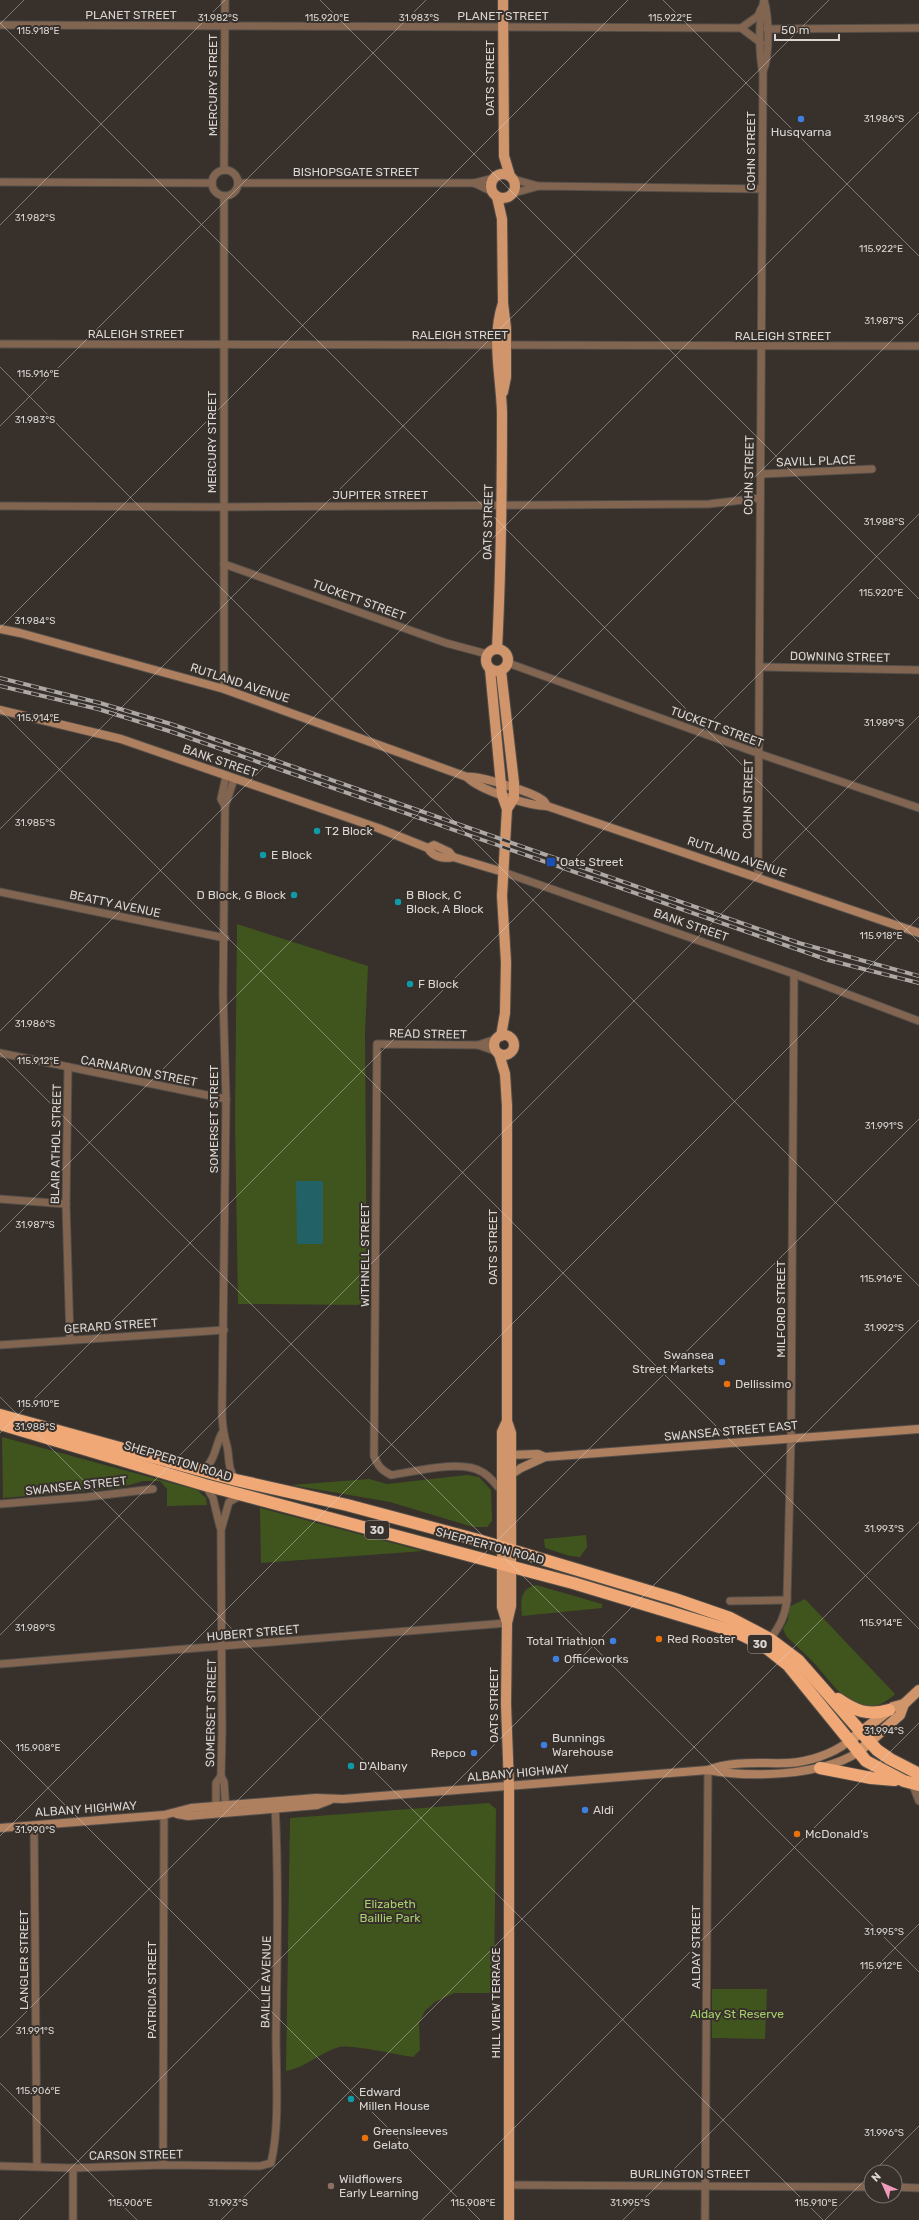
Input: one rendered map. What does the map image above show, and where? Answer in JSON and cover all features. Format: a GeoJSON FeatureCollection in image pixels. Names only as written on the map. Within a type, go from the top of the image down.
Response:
{"type":"FeatureCollection","features":[{"type":"Feature","properties":{"kind":"highway","name":"SHEPPERTON ROAD"},"geometry":{"type":"LineString","coordinates":[[0,1415],[236,1480],[347,1505],[506,1548],[708,1610],[748,1626],[770,1639],[798,1660],[877,1750],[890,1759],[913,1780]]}},
{"type":"Feature","properties":{"kind":"highway","name":"SHEPPERTON ROAD"},"geometry":{"type":"LineString","coordinates":[[0,1424],[205,1485],[573,1583],[750,1638],[779,1657],[791,1668],[857,1753],[871,1765],[913,1780]]}},
{"type":"Feature","properties":{"kind":"highway"},"geometry":{"type":"LineString","coordinates":[[824,1689],[857,1712],[872,1713],[889,1710]]}},
{"type":"Feature","properties":{"kind":"highway"},"geometry":{"type":"LineString","coordinates":[[820,1768],[871,1778],[913,1780]]}},
{"type":"Feature","properties":{"kind":"main road","name":"OATS STREET"},"geometry":{"type":"LineString","coordinates":[[503,0],[504,156],[511,177]]}},
{"type":"Feature","properties":{"kind":"main road","name":"OATS STREET"},"geometry":{"type":"LineString","coordinates":[[496,177],[504,156]]}},
{"type":"Feature","properties":{"kind":"main road"},"geometry":{"type":"LineString","coordinates":[[504,174],[511,177],[516,185],[511,195],[495,194],[491,185],[496,177],[504,174]]}},
{"type":"Feature","properties":{"kind":"main road","name":"OATS STREET"},"geometry":{"type":"LineString","coordinates":[[495,194],[502,219],[502,303],[506,321],[498,377],[502,396],[500,588],[492,651],[486,664],[500,668]]}},
{"type":"Feature","properties":{"kind":"main road","name":"OATS STREET"},"geometry":{"type":"LineString","coordinates":[[502,219],[511,195]]}},
{"type":"Feature","properties":{"kind":"main road"},"geometry":{"type":"LineString","coordinates":[[492,651],[506,653],[500,668],[502,790],[507,809],[503,872],[506,962],[505,1013],[502,1038],[494,1045],[497,1053],[505,1055],[510,1053]]}},
{"type":"Feature","properties":{"kind":"main road"},"geometry":{"type":"LineString","coordinates":[[500,668],[514,793],[507,809]]}},
{"type":"Feature","properties":{"kind":"main road","name":"OATS STREET"},"geometry":{"type":"LineString","coordinates":[[502,1038],[514,1047],[510,1053],[505,1074],[507,1421],[502,1432],[506,1455],[512,1474],[506,1548]]}},
{"type":"Feature","properties":{"kind":"main road","name":"OATS STREET"},"geometry":{"type":"LineString","coordinates":[[497,1053],[505,1074]]}},
{"type":"Feature","properties":{"kind":"main road","name":"OATS STREET"},"geometry":{"type":"LineString","coordinates":[[506,1455],[502,1491],[506,1564],[511,1606],[507,1623],[509,1786]]}},
{"type":"Feature","properties":{"kind":"main road"},"geometry":{"type":"LineString","coordinates":[[848,1742],[866,1737],[900,1715],[904,1704],[919,1690]]}},
{"type":"Feature","properties":{"kind":"main road"},"geometry":{"type":"LineString","coordinates":[[857,1753],[866,1737],[889,1710],[893,1707],[904,1704]]}},
{"type":"Feature","properties":{"kind":"main road","name":"HILL VIEW TERRACE"},"geometry":{"type":"LineString","coordinates":[[509,1786],[509,2220]]}},
{"type":"Feature","properties":{"kind":"street","name":"MERCURY STREET"},"geometry":{"type":"LineString","coordinates":[[224,170],[225,0]]}},
{"type":"Feature","properties":{"kind":"street","name":"COHN STREET"},"geometry":{"type":"LineString","coordinates":[[758,877],[760,754],[760,474],[763,74],[761,9],[764,0]]}},
{"type":"Feature","properties":{"kind":"street","name":"COHN STREET"},"geometry":{"type":"LineString","coordinates":[[763,74],[766,65],[767,29],[767,8],[764,0]]}},
{"type":"Feature","properties":{"kind":"street"},"geometry":{"type":"LineString","coordinates":[[761,9],[758,16],[741,28],[761,42]]}},
{"type":"Feature","properties":{"kind":"street","name":"PLANET STREET"},"geometry":{"type":"LineString","coordinates":[[0,26],[224,25],[741,28]]}},
{"type":"Feature","properties":{"kind":"street"},"geometry":{"type":"LineString","coordinates":[[767,29],[919,28]]}},
{"type":"Feature","properties":{"kind":"street"},"geometry":{"type":"LineString","coordinates":[[224,170],[232,172],[238,183],[235,191],[224,196],[217,193],[212,183],[214,176],[224,170]]}},
{"type":"Feature","properties":{"kind":"street","name":"BISHOPSGATE STREET"},"geometry":{"type":"LineString","coordinates":[[238,183],[474,183],[496,177]]}},
{"type":"Feature","properties":{"kind":"street"},"geometry":{"type":"LineString","coordinates":[[511,177],[539,186],[762,189]]}},
{"type":"Feature","properties":{"kind":"street"},"geometry":{"type":"LineString","coordinates":[[0,182],[212,183]]}},
{"type":"Feature","properties":{"kind":"street","name":"BISHOPSGATE STREET"},"geometry":{"type":"LineString","coordinates":[[474,183],[495,194]]}},
{"type":"Feature","properties":{"kind":"street"},"geometry":{"type":"LineString","coordinates":[[511,195],[539,186]]}},
{"type":"Feature","properties":{"kind":"street","name":"MERCURY STREET"},"geometry":{"type":"LineString","coordinates":[[224,196],[224,689]]}},
{"type":"Feature","properties":{"kind":"street","name":"RALEIGH STREET"},"geometry":{"type":"LineString","coordinates":[[0,344],[761,347],[919,346]]}},
{"type":"Feature","properties":{"kind":"street","name":"SAVILL PLACE"},"geometry":{"type":"LineString","coordinates":[[760,474],[872,470]]}},
{"type":"Feature","properties":{"kind":"street","name":"JUPITER STREET"},"geometry":{"type":"LineString","coordinates":[[0,506],[223,507],[709,504],[737,502],[760,498]]}},
{"type":"Feature","properties":{"kind":"street","name":"TUCKETT STREET"},"geometry":{"type":"LineString","coordinates":[[224,564],[446,643],[492,651]]}},
{"type":"Feature","properties":{"kind":"street","name":"RUTLAND AVENUE"},"geometry":{"type":"LineString","coordinates":[[0,629],[20,633],[224,689],[467,777],[475,776],[502,790],[542,799],[548,806],[919,933]]}},
{"type":"Feature","properties":{"kind":"street","name":"DOWNING STREET"},"geometry":{"type":"LineString","coordinates":[[760,667],[919,670]]}},
{"type":"Feature","properties":{"kind":"street","name":"TUCKETT STREET"},"geometry":{"type":"LineString","coordinates":[[500,668],[729,743],[919,808]]}},
{"type":"Feature","properties":{"kind":"street","name":"BANK STREET"},"geometry":{"type":"LineString","coordinates":[[0,710],[121,739],[378,828],[428,848],[434,845],[449,852],[453,857],[503,872],[794,974],[919,1021]]}},
{"type":"Feature","properties":{"kind":"street","name":"SOMERSET STREET"},"geometry":{"type":"LineString","coordinates":[[230,777],[221,799],[225,806],[224,999],[226,1099],[222,1433],[227,1447],[228,1467],[236,1480]]}},
{"type":"Feature","properties":{"kind":"street","name":"BEATTY AVENUE"},"geometry":{"type":"LineString","coordinates":[[0,892],[225,938]]}},
{"type":"Feature","properties":{"kind":"street","name":"MILFORD STREET"},"geometry":{"type":"LineString","coordinates":[[770,1639],[780,1627],[785,1614],[787,1600],[791,1438],[794,974]]}},
{"type":"Feature","properties":{"kind":"street","name":"READ STREET"},"geometry":{"type":"LineString","coordinates":[[377,1044],[478,1045],[502,1038]]}},
{"type":"Feature","properties":{"kind":"street","name":"WITHNELL STREET"},"geometry":{"type":"LineString","coordinates":[[377,1044],[374,1456],[377,1465],[383,1471],[391,1474],[457,1466],[482,1471],[502,1491]]}},
{"type":"Feature","properties":{"kind":"street","name":"READ STREET"},"geometry":{"type":"LineString","coordinates":[[478,1045],[497,1053]]}},
{"type":"Feature","properties":{"kind":"street","name":"CARNARVON STREET"},"geometry":{"type":"LineString","coordinates":[[0,1053],[226,1099]]}},
{"type":"Feature","properties":{"kind":"street","name":"BLAIR ATHOL STREET"},"geometry":{"type":"LineString","coordinates":[[68,1067],[66,1204],[70,1340]]}},
{"type":"Feature","properties":{"kind":"street"},"geometry":{"type":"LineString","coordinates":[[0,1199],[66,1204]]}},
{"type":"Feature","properties":{"kind":"street","name":"GERARD STREET"},"geometry":{"type":"LineString","coordinates":[[0,1345],[224,1330]]}},
{"type":"Feature","properties":{"kind":"street","name":"SWANSEA STREET EAST"},"geometry":{"type":"LineString","coordinates":[[512,1474],[521,1468],[545,1457],[919,1429]]}},
{"type":"Feature","properties":{"kind":"street","name":"SOMERSET STREET"},"geometry":{"type":"LineString","coordinates":[[202,1470],[210,1464],[214,1457],[215,1447],[222,1433]]}},
{"type":"Feature","properties":{"kind":"street","name":"SWANSEA STREET EAST"},"geometry":{"type":"LineString","coordinates":[[506,1455],[538,1454],[545,1457]]}},
{"type":"Feature","properties":{"kind":"street","name":"SOMERSET STREET"},"geometry":{"type":"LineString","coordinates":[[205,1485],[213,1498],[221,1530],[223,1646],[221,1776],[224,1782],[226,1809]]}},
{"type":"Feature","properties":{"kind":"street","name":"SWANSEA STREET"},"geometry":{"type":"LineString","coordinates":[[0,1504],[87,1497],[153,1489]]}},
{"type":"Feature","properties":{"kind":"street","name":"SOMERSET STREET"},"geometry":{"type":"LineString","coordinates":[[221,1530],[229,1502],[242,1495]]}},
{"type":"Feature","properties":{"kind":"street"},"geometry":{"type":"LineString","coordinates":[[730,1601],[787,1600]]}},
{"type":"Feature","properties":{"kind":"street","name":"HUBERT STREET"},"geometry":{"type":"LineString","coordinates":[[0,1664],[507,1623]]}},
{"type":"Feature","properties":{"kind":"street","name":"ALBANY HIGHWAY"},"geometry":{"type":"LineString","coordinates":[[0,1828],[174,1814],[191,1808],[216,1810],[275,1805],[316,1798],[330,1800],[708,1770],[722,1765],[799,1762],[829,1753],[848,1742]]}},
{"type":"Feature","properties":{"kind":"street","name":"ALBANY HIGHWAY"},"geometry":{"type":"LineString","coordinates":[[708,1770],[722,1773],[769,1773],[820,1768],[836,1764],[857,1753]]}},
{"type":"Feature","properties":{"kind":"street","name":"ALDAY STREET"},"geometry":{"type":"LineString","coordinates":[[705,2220],[708,1770]]}},
{"type":"Feature","properties":{"kind":"street","name":"SOMERSET STREET"},"geometry":{"type":"LineString","coordinates":[[216,1810],[216,1783],[221,1776]]}},
{"type":"Feature","properties":{"kind":"street"},"geometry":{"type":"LineString","coordinates":[[913,1780],[919,1801]]}},
{"type":"Feature","properties":{"kind":"street","name":"BAILLIE AVENUE"},"geometry":{"type":"LineString","coordinates":[[271,2163],[274,2152],[276,2084],[278,1882],[275,1805]]}},
{"type":"Feature","properties":{"kind":"street","name":"PATRICIA STREET"},"geometry":{"type":"LineString","coordinates":[[163,2165],[164,1815]]}},
{"type":"Feature","properties":{"kind":"street","name":"LANGLER STREET"},"geometry":{"type":"LineString","coordinates":[[34,1825],[37,2166]]}},
{"type":"Feature","properties":{"kind":"street","name":"CARSON STREET"},"geometry":{"type":"LineString","coordinates":[[0,2166],[73,2168],[163,2165],[260,2166],[271,2163]]}},
{"type":"Feature","properties":{"kind":"street"},"geometry":{"type":"LineString","coordinates":[[73,2168],[73,2220]]}},
{"type":"Feature","properties":{"kind":"street","name":"BURLINGTON STREET"},"geometry":{"type":"LineString","coordinates":[[509,2184],[863,2187]]}},
{"type":"Feature","properties":{"kind":"street"},"geometry":{"type":"LineString","coordinates":[[903,2187],[919,2188]]}},
{"type":"Feature","properties":{"kind":"green space"},"geometry":{"type":"Polygon","coordinates":[[[237,924],[368,966],[365,1034],[367,1305],[238,1304],[235,1120],[237,924]]]}},
{"type":"Feature","properties":{"kind":"green space"},"geometry":{"type":"Polygon","coordinates":[[[2,1437],[197,1490],[206,1498],[207,1505],[167,1506],[167,1489],[160,1481],[143,1481],[119,1488],[3,1498],[2,1437]]]}},
{"type":"Feature","properties":{"kind":"green space"},"geometry":{"type":"Polygon","coordinates":[[[467,1475],[479,1477],[491,1490],[492,1521],[487,1527],[473,1527],[390,1502],[291,1485],[369,1479],[387,1484],[467,1475]]]}},
{"type":"Feature","properties":{"kind":"green space"},"geometry":{"type":"Polygon","coordinates":[[[260,1508],[423,1551],[261,1563],[260,1508]]]}},
{"type":"Feature","properties":{"kind":"green space"},"geometry":{"type":"Polygon","coordinates":[[[586,1535],[587,1547],[580,1557],[570,1556],[545,1548],[544,1539],[586,1535]]]}},
{"type":"Feature","properties":{"kind":"green space"},"geometry":{"type":"Polygon","coordinates":[[[536,1585],[602,1604],[602,1608],[522,1616],[522,1597],[526,1590],[536,1585]]]}},
{"type":"Feature","properties":{"kind":"green space"},"geometry":{"type":"Polygon","coordinates":[[[805,1599],[895,1694],[883,1703],[871,1706],[861,1705],[851,1701],[832,1685],[813,1661],[787,1637],[783,1629],[788,1620],[789,1607],[805,1599]]]}},
{"type":"Feature","properties":{"kind":"green space","name":"Elizabeth Baillie Park"},"geometry":{"type":"Polygon","coordinates":[[[489,1803],[496,1809],[494,1993],[454,1993],[435,2002],[425,2011],[419,2023],[420,2050],[413,2057],[344,2046],[286,2071],[290,1818],[489,1803]]]}},
{"type":"Feature","properties":{"kind":"green space","name":"Alday St Reserve"},"geometry":{"type":"Polygon","coordinates":[[[712,1989],[767,1989],[765,2039],[712,2038],[712,1989]]]}},
{"type":"Feature","properties":{"kind":"water"},"geometry":{"type":"Polygon","coordinates":[[[296,1181],[323,1181],[323,1244],[297,1244],[296,1181]]]}},
{"type":"Feature","properties":{"kind":"railway"},"geometry":{"type":"LineString","coordinates":[[0,678],[100,703],[171,724],[799,943],[919,976]]}},
{"type":"Feature","properties":{"kind":"railway"},"geometry":{"type":"LineString","coordinates":[[0,686],[98,709],[169,731],[828,960],[919,983]]}},
{"type":"Feature","properties":{"kind":"place","name":"Husqvarna"},"geometry":{"type":"Point","coordinates":[801,119]}},
{"type":"Feature","properties":{"kind":"place","name":"T2 Block"},"geometry":{"type":"Point","coordinates":[317,831]}},
{"type":"Feature","properties":{"kind":"place","name":"E Block"},"geometry":{"type":"Point","coordinates":[263,855]}},
{"type":"Feature","properties":{"kind":"place","name":"Oats Street"},"geometry":{"type":"Point","coordinates":[551,862]}},
{"type":"Feature","properties":{"kind":"place","name":"D Block, G Block"},"geometry":{"type":"Point","coordinates":[294,895]}},
{"type":"Feature","properties":{"kind":"place","name":"B Block, C Block, A Block"},"geometry":{"type":"Point","coordinates":[398,902]}},
{"type":"Feature","properties":{"kind":"place","name":"F Block"},"geometry":{"type":"Point","coordinates":[410,984]}},
{"type":"Feature","properties":{"kind":"place","name":"Swansea Street Markets"},"geometry":{"type":"Point","coordinates":[722,1362]}},
{"type":"Feature","properties":{"kind":"place","name":"Dellissimo"},"geometry":{"type":"Point","coordinates":[727,1384]}},
{"type":"Feature","properties":{"kind":"place","name":"Red Rooster"},"geometry":{"type":"Point","coordinates":[659,1639]}},
{"type":"Feature","properties":{"kind":"place","name":"Total Triathlon"},"geometry":{"type":"Point","coordinates":[613,1641]}},
{"type":"Feature","properties":{"kind":"place","name":"Officeworks"},"geometry":{"type":"Point","coordinates":[556,1659]}},
{"type":"Feature","properties":{"kind":"place","name":"Bunnings Warehouse"},"geometry":{"type":"Point","coordinates":[544,1745]}},
{"type":"Feature","properties":{"kind":"place","name":"Repco"},"geometry":{"type":"Point","coordinates":[474,1753]}},
{"type":"Feature","properties":{"kind":"place","name":"D'Albany"},"geometry":{"type":"Point","coordinates":[351,1766]}},
{"type":"Feature","properties":{"kind":"place","name":"Aldi"},"geometry":{"type":"Point","coordinates":[585,1810]}},
{"type":"Feature","properties":{"kind":"place","name":"McDonald's"},"geometry":{"type":"Point","coordinates":[797,1834]}},
{"type":"Feature","properties":{"kind":"place","name":"Edward Millen House"},"geometry":{"type":"Point","coordinates":[351,2099]}},
{"type":"Feature","properties":{"kind":"place","name":"Greensleeves Gelato"},"geometry":{"type":"Point","coordinates":[365,2138]}},
{"type":"Feature","properties":{"kind":"place","name":"Wildflowers Early Learning"},"geometry":{"type":"Point","coordinates":[331,2186]}}]}
